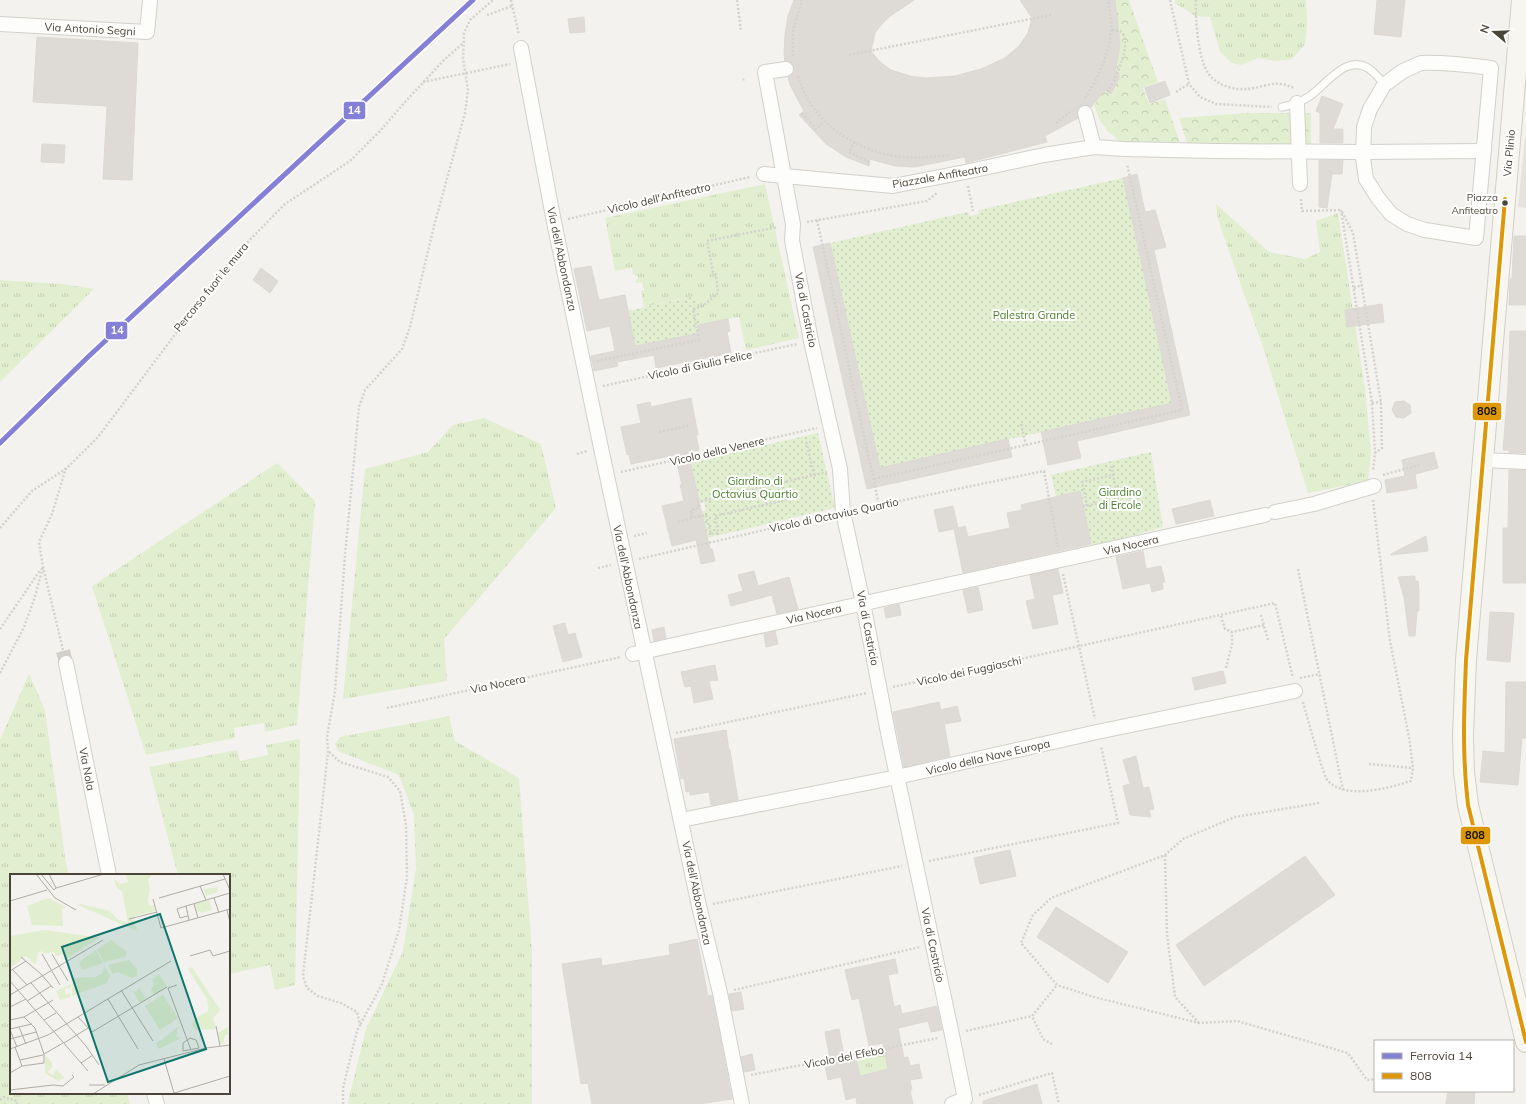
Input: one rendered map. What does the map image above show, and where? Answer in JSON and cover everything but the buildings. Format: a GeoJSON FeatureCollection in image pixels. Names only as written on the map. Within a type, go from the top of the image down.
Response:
{"type":"FeatureCollection","features":[{"type":"Feature","properties":{"kind":"street","name":"Via Antonio Segni"},"geometry":{"type":"LineString","coordinates":[[0,24],[147,32],[150,0]]}},
{"type":"Feature","properties":{"kind":"street","name":"Via Plinio"},"geometry":{"type":"LineString","coordinates":[[1522,0],[1466,660],[1463,734],[1464,772],[1468,805],[1526,1042]]}},
{"type":"Feature","properties":{"kind":"street","name":"Via dell'Abbondanza"},"geometry":{"type":"LineString","coordinates":[[522,48],[554,222],[625,562],[638,653],[662,736],[720,994],[742,1104]]}},
{"type":"Feature","properties":{"kind":"street"},"geometry":{"type":"LineString","coordinates":[[1432,62],[1491,68],[1484,151],[1476,238],[1425,230],[1407,224],[1391,214],[1378,198],[1366,179],[1363,152],[1364,127],[1370,109],[1384,85],[1403,71],[1421,63],[1432,62]]}},
{"type":"Feature","properties":{"kind":"street","name":"Via di Castricio"},"geometry":{"type":"LineString","coordinates":[[791,66],[765,72],[793,224],[792,240],[810,333],[840,469],[843,512],[863,603],[897,777],[952,1035],[958,1101]]}},
{"type":"Feature","properties":{"kind":"street"},"geometry":{"type":"LineString","coordinates":[[1297,103],[1300,184]]}},
{"type":"Feature","properties":{"kind":"street"},"geometry":{"type":"LineString","coordinates":[[1081,107],[1094,147]]}},
{"type":"Feature","properties":{"kind":"street","name":"Piazzale Anfiteatro"},"geometry":{"type":"LineString","coordinates":[[784,176],[892,186],[965,172],[1044,154],[1094,147],[1299,152],[1484,151]]}},
{"type":"Feature","properties":{"kind":"street"},"geometry":{"type":"LineString","coordinates":[[764,174],[784,176]]}},
{"type":"Feature","properties":{"kind":"street"},"geometry":{"type":"LineString","coordinates":[[1484,460],[1526,462]]}},
{"type":"Feature","properties":{"kind":"street","name":"Via Nocera"},"geometry":{"type":"LineString","coordinates":[[638,653],[1314,504],[1373,482]]}},
{"type":"Feature","properties":{"kind":"street","name":"Via Nola"},"geometry":{"type":"LineString","coordinates":[[64,657],[108,874]]}},
{"type":"Feature","properties":{"kind":"street","name":"Vicolo della Nave Europa"},"geometry":{"type":"LineString","coordinates":[[681,820],[897,777],[1098,732],[1295,691]]}},
{"type":"Feature","properties":{"kind":"street"},"geometry":{"type":"LineString","coordinates":[[154,1094],[157,1104]]}},
{"type":"Feature","properties":{"kind":"lane"},"geometry":{"type":"LineString","coordinates":[[1282,108],[1297,103],[1312,95],[1328,79],[1343,68],[1352,66],[1367,67],[1381,79],[1384,85]]}},
{"type":"Feature","properties":{"kind":"path"},"geometry":{"type":"LineString","coordinates":[[360,1025],[357,1012],[341,1003],[318,996],[308,988],[303,976],[328,752],[327,737],[335,691],[345,555],[359,407],[365,390],[402,349],[410,327],[434,226],[465,113],[468,90],[463,58],[464,33],[470,20],[493,0]]}},
{"type":"Feature","properties":{"kind":"path"},"geometry":{"type":"LineString","coordinates":[[511,0],[522,48]]}},
{"type":"Feature","properties":{"kind":"path"},"geometry":{"type":"LineString","coordinates":[[737,0],[740,31]]}},
{"type":"Feature","properties":{"kind":"path"},"geometry":{"type":"LineString","coordinates":[[802,0],[793,31],[791,66],[809,99],[824,122],[839,134],[866,148],[895,156],[924,158],[951,156]]}},
{"type":"Feature","properties":{"kind":"path"},"geometry":{"type":"LineString","coordinates":[[1056,124],[1081,107],[1095,84],[1109,46],[1112,30],[1108,0]]}},
{"type":"Feature","properties":{"kind":"path"},"geometry":{"type":"LineString","coordinates":[[1170,0],[1188,84],[1200,97],[1216,104],[1282,108]]}},
{"type":"Feature","properties":{"kind":"path"},"geometry":{"type":"LineString","coordinates":[[1196,0],[1195,16],[1201,56],[1208,73],[1216,81],[1235,89],[1259,88],[1279,83],[1297,89]]}},
{"type":"Feature","properties":{"kind":"path"},"geometry":{"type":"LineString","coordinates":[[487,15],[512,6]]}},
{"type":"Feature","properties":{"kind":"path"},"geometry":{"type":"LineString","coordinates":[[849,55],[1051,15]]}},
{"type":"Feature","properties":{"kind":"path"},"geometry":{"type":"LineString","coordinates":[[1108,92],[1118,73],[1125,38],[1120,31],[1112,30]]}},
{"type":"Feature","properties":{"kind":"path","name":"Percorso fuori le mura"},"geometry":{"type":"LineString","coordinates":[[0,528],[32,491],[66,468],[98,437],[234,256],[285,204],[350,161],[380,131],[442,61],[463,44]]}},
{"type":"Feature","properties":{"kind":"path"},"geometry":{"type":"LineString","coordinates":[[423,82],[508,64]]}},
{"type":"Feature","properties":{"kind":"path"},"geometry":{"type":"LineString","coordinates":[[1176,92],[1188,84]]}},
{"type":"Feature","properties":{"kind":"path"},"geometry":{"type":"LineString","coordinates":[[802,113],[816,129],[824,122]]}},
{"type":"Feature","properties":{"kind":"path"},"geometry":{"type":"LineString","coordinates":[[855,142],[849,152],[870,162]]}},
{"type":"Feature","properties":{"kind":"path"},"geometry":{"type":"LineString","coordinates":[[965,172],[973,211]]}},
{"type":"Feature","properties":{"kind":"path","name":"Vicolo dell'Anfiteatro"},"geometry":{"type":"LineString","coordinates":[[554,222],[764,174]]}},
{"type":"Feature","properties":{"kind":"path"},"geometry":{"type":"LineString","coordinates":[[874,479],[1182,410],[1130,176]]}},
{"type":"Feature","properties":{"kind":"path"},"geometry":{"type":"LineString","coordinates":[[793,224],[927,201],[940,191]]}},
{"type":"Feature","properties":{"kind":"path"},"geometry":{"type":"LineString","coordinates":[[1301,202],[1302,211],[1341,210]]}},
{"type":"Feature","properties":{"kind":"path"},"geometry":{"type":"LineString","coordinates":[[1341,210],[1353,233],[1381,402],[1382,448],[1375,453]]}},
{"type":"Feature","properties":{"kind":"path"},"geometry":{"type":"LineString","coordinates":[[1295,691],[1302,694],[1310,731],[1327,781],[1343,790],[1362,791],[1411,782],[1413,768],[1409,737],[1390,641],[1373,495],[1375,453],[1372,403],[1341,210]]}},
{"type":"Feature","properties":{"kind":"path"},"geometry":{"type":"LineString","coordinates":[[817,220],[879,505]]}},
{"type":"Feature","properties":{"kind":"path"},"geometry":{"type":"LineString","coordinates":[[592,362],[699,340],[693,309],[703,306],[718,293],[716,275],[713,272],[707,241],[775,228]]}},
{"type":"Feature","properties":{"kind":"path"},"geometry":{"type":"LineString","coordinates":[[1354,288],[1362,285]]}},
{"type":"Feature","properties":{"kind":"path","name":"Vicolo di Giulia Felice"},"geometry":{"type":"LineString","coordinates":[[600,387],[801,343]]}},
{"type":"Feature","properties":{"kind":"path"},"geometry":{"type":"LineString","coordinates":[[1372,403],[1381,402]]}},
{"type":"Feature","properties":{"kind":"path"},"geometry":{"type":"LineString","coordinates":[[1021,424],[1026,445]]}},
{"type":"Feature","properties":{"kind":"path"},"geometry":{"type":"LineString","coordinates":[[659,432],[688,426]]}},
{"type":"Feature","properties":{"kind":"path","name":"Vicolo della Venere"},"geometry":{"type":"LineString","coordinates":[[616,473],[817,428]]}},
{"type":"Feature","properties":{"kind":"path"},"geometry":{"type":"LineString","coordinates":[[678,522],[692,518],[690,510],[699,508],[698,502],[814,475],[806,441]]}},
{"type":"Feature","properties":{"kind":"path"},"geometry":{"type":"LineString","coordinates":[[1083,506],[1098,503],[1107,508],[1120,505],[1111,464]]}},
{"type":"Feature","properties":{"kind":"path"},"geometry":{"type":"LineString","coordinates":[[1373,482],[1419,464]]}},
{"type":"Feature","properties":{"kind":"path","name":"Percorso fuori le mura"},"geometry":{"type":"LineString","coordinates":[[43,567],[39,542],[52,514],[66,468]]}},
{"type":"Feature","properties":{"kind":"path","name":"Vicolo di Octavius Quartio"},"geometry":{"type":"LineString","coordinates":[[625,562],[843,512],[1044,471]]}},
{"type":"Feature","properties":{"kind":"path"},"geometry":{"type":"LineString","coordinates":[[1087,506],[1082,482],[1113,475]]}},
{"type":"Feature","properties":{"kind":"path"},"geometry":{"type":"LineString","coordinates":[[694,509],[694,512],[692,513],[693,518],[706,515],[711,534],[718,532],[715,516],[786,500],[782,483]]}},
{"type":"Feature","properties":{"kind":"path"},"geometry":{"type":"LineString","coordinates":[[0,630],[43,567]]}},
{"type":"Feature","properties":{"kind":"path"},"geometry":{"type":"LineString","coordinates":[[43,567],[64,657]]}},
{"type":"Feature","properties":{"kind":"path"},"geometry":{"type":"LineString","coordinates":[[0,673],[24,627],[34,600],[43,567]]}},
{"type":"Feature","properties":{"kind":"path"},"geometry":{"type":"LineString","coordinates":[[1298,569],[1343,790]]}},
{"type":"Feature","properties":{"kind":"path","name":"Vicolo dei Fuggiaschi"},"geometry":{"type":"LineString","coordinates":[[662,736],[1221,616],[1275,603],[1294,679],[1320,674]]}},
{"type":"Feature","properties":{"kind":"path"},"geometry":{"type":"LineString","coordinates":[[1262,615],[1268,640]]}},
{"type":"Feature","properties":{"kind":"path"},"geometry":{"type":"LineString","coordinates":[[1221,616],[1225,629],[1232,632],[1264,625]]}},
{"type":"Feature","properties":{"kind":"path"},"geometry":{"type":"LineString","coordinates":[[1226,668],[1232,644],[1232,632]]}},
{"type":"Feature","properties":{"kind":"path","name":"Via Nocera"},"geometry":{"type":"LineString","coordinates":[[387,708],[638,653]]}},
{"type":"Feature","properties":{"kind":"path"},"geometry":{"type":"LineString","coordinates":[[328,752],[340,762],[388,777],[400,791],[406,825],[407,877],[399,930],[382,984],[357,1031],[343,1088],[343,1104]]}},
{"type":"Feature","properties":{"kind":"path"},"geometry":{"type":"LineString","coordinates":[[1369,764],[1413,768]]}},
{"type":"Feature","properties":{"kind":"path"},"geometry":{"type":"LineString","coordinates":[[1319,803],[1235,817],[1184,839],[1165,855],[1051,898],[1032,915],[1021,943],[1057,985],[1094,997],[1199,1023],[1237,1021],[1348,1052],[1367,1080],[1374,1079]]}},
{"type":"Feature","properties":{"kind":"path"},"geometry":{"type":"LineString","coordinates":[[1165,855],[1167,934],[1175,997],[1199,1023]]}},
{"type":"Feature","properties":{"kind":"path"},"geometry":{"type":"LineString","coordinates":[[720,994],[933,944]]}},
{"type":"Feature","properties":{"kind":"path"},"geometry":{"type":"LineString","coordinates":[[1052,1044],[1043,1039],[1032,1016],[1057,985]]}},
{"type":"Feature","properties":{"kind":"path","name":"Vicolo del Efebo"},"geometry":{"type":"LineString","coordinates":[[736,1078],[952,1035],[1032,1016]]}},
{"type":"Feature","properties":{"kind":"path"},"geometry":{"type":"LineString","coordinates":[[958,1101],[1052,1073],[1059,1104]]}},
{"type":"Feature","properties":{"kind":"path"},"geometry":{"type":"LineString","coordinates":[[0,1100],[4,1097],[16,1101],[17,1104]]}},
{"type":"Feature","properties":{"kind":"green space"},"geometry":{"type":"Polygon","coordinates":[[[1115,0],[1129,0],[1158,82],[1143,88],[1149,104],[1165,99],[1181,146],[1126,146],[1109,132],[1100,121],[1094,105],[1105,90],[1111,94],[1120,74],[1115,71],[1120,45],[1115,0]]]}},
{"type":"Feature","properties":{"kind":"green space"},"geometry":{"type":"Polygon","coordinates":[[[1175,0],[1306,0],[1307,24],[1305,44],[1292,59],[1275,61],[1258,58],[1241,65],[1232,63],[1220,52],[1210,17],[1195,16],[1175,3],[1175,0]]]}},
{"type":"Feature","properties":{"kind":"green space"},"geometry":{"type":"Polygon","coordinates":[[[1247,113],[1311,113],[1311,147],[1188,146],[1179,118],[1247,113]]]}},
{"type":"Feature","properties":{"kind":"green space","name":"Palestra Grande"},"geometry":{"type":"Polygon","coordinates":[[[1123,178],[1172,403],[880,468],[830,243],[968,212],[969,216],[979,214],[979,210],[1123,178]]]}},
{"type":"Feature","properties":{"kind":"green space"},"geometry":{"type":"Polygon","coordinates":[[[765,184],[799,338],[746,350],[739,317],[701,324],[695,296],[644,307],[641,291],[644,290],[642,282],[635,283],[638,277],[633,274],[632,268],[615,271],[605,218],[765,184]]]}},
{"type":"Feature","properties":{"kind":"green space"},"geometry":{"type":"Polygon","coordinates":[[[1216,204],[1269,252],[1305,259],[1320,252],[1316,221],[1338,213],[1365,389],[1371,453],[1368,481],[1308,493],[1263,347],[1218,220],[1216,204]]]}},
{"type":"Feature","properties":{"kind":"green space"},"geometry":{"type":"Polygon","coordinates":[[[0,280],[62,284],[94,289],[0,382],[0,280]]]}},
{"type":"Feature","properties":{"kind":"green space"},"geometry":{"type":"Polygon","coordinates":[[[695,296],[701,324],[698,325],[700,333],[622,349],[628,311],[695,296]]]}},
{"type":"Feature","properties":{"kind":"green space"},"geometry":{"type":"Polygon","coordinates":[[[484,418],[541,444],[556,508],[444,639],[447,681],[343,699],[365,469],[428,452],[453,425],[484,418]]]}},
{"type":"Feature","properties":{"kind":"green space","name":"Giardino di Octavius Quartio"},"geometry":{"type":"Polygon","coordinates":[[[818,433],[835,508],[707,538],[694,513],[706,510],[704,502],[692,505],[678,465],[818,433]]]}},
{"type":"Feature","properties":{"kind":"green space","name":"Giardino di Ercole"},"geometry":{"type":"Polygon","coordinates":[[[1151,452],[1163,527],[1092,547],[1080,491],[1056,496],[1051,475],[1151,452]]]}},
{"type":"Feature","properties":{"kind":"green space"},"geometry":{"type":"Polygon","coordinates":[[[277,463],[315,501],[297,725],[265,732],[264,723],[234,728],[235,738],[146,755],[92,586],[277,463]]]}},
{"type":"Feature","properties":{"kind":"green space"},"geometry":{"type":"Polygon","coordinates":[[[29,674],[45,710],[66,864],[69,874],[10,874],[10,1094],[127,1094],[130,1104],[0,1104],[0,740],[29,674]]]}},
{"type":"Feature","properties":{"kind":"green space"},"geometry":{"type":"Polygon","coordinates":[[[449,716],[455,741],[519,778],[532,951],[532,1104],[349,1104],[348,1102],[366,1029],[403,951],[416,868],[414,815],[399,775],[338,751],[335,744],[340,737],[449,716]]]}},
{"type":"Feature","properties":{"kind":"green space"},"geometry":{"type":"Polygon","coordinates":[[[300,739],[295,985],[275,990],[270,965],[230,974],[230,874],[178,874],[149,767],[237,750],[240,761],[268,755],[266,745],[300,739]]]}},
{"type":"Feature","properties":{"kind":"green space"},"geometry":{"type":"Polygon","coordinates":[[[885,1053],[888,1069],[860,1075],[856,1059],[885,1053]]]}},
{"type":"Feature","properties":{"kind":"shaded area"},"geometry":{"type":"Polygon","coordinates":[[[1526,137],[1526,208],[1518,207],[1526,137]]]}},
{"type":"Feature","properties":{"kind":"tunnel"},"geometry":{"type":"LineString","coordinates":[[63,651],[66,663]]}},
{"type":"Feature","properties":{"kind":"rail line","name":"14"},"geometry":{"type":"LineString","coordinates":[[0,443],[89,356],[473,0]]}},
{"type":"Feature","properties":{"kind":"transit line","name":"808"},"geometry":{"type":"LineString","coordinates":[[1505,199],[1466,660],[1464,750],[1468,805],[1526,1042]]}},
{"type":"Feature","properties":{"kind":"place","name":"Piazza Anfiteatro"},"geometry":{"type":"Point","coordinates":[1505,203]}}]}
